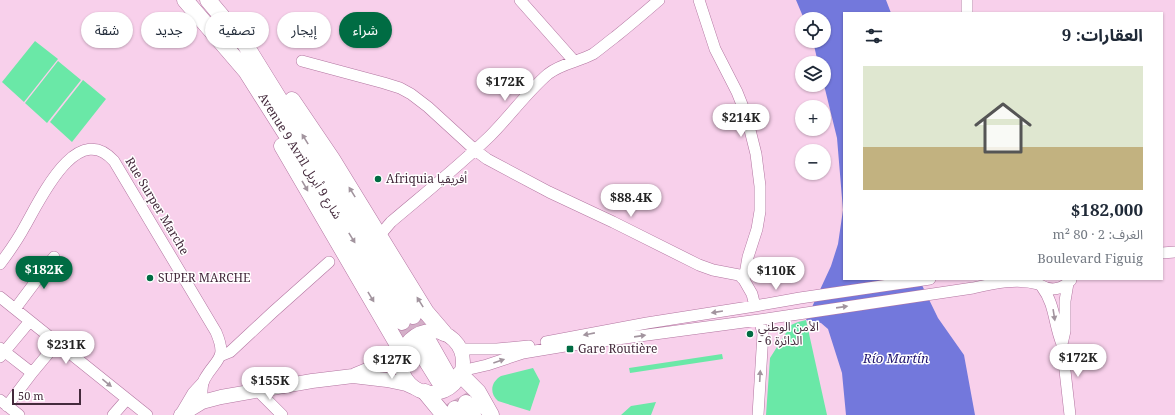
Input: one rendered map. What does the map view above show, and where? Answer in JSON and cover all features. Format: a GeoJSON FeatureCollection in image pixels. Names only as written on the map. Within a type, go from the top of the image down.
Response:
{"type":"FeatureCollection","features":[{"type":"Feature","properties":{"kind":"highway","name":"Avenue 9 Avril شارع 9 أبريل"},"geometry":{"type":"LineString","coordinates":[[184,0],[205,24]]}},
{"type":"Feature","properties":{"kind":"highway","name":"Avenue 9 Avril شارع 9 أبريل"},"geometry":{"type":"LineString","coordinates":[[208,0],[218,12]]}},
{"type":"Feature","properties":{"kind":"highway"},"geometry":{"type":"LineString","coordinates":[[225,48],[412,348],[478,392],[491,415]]}},
{"type":"Feature","properties":{"kind":"highway","name":"Avenue 9 Avril شارع 9 أبريل"},"geometry":{"type":"LineString","coordinates":[[226,48],[246,71],[365,259],[408,319],[366,236],[247,48]]}},
{"type":"Feature","properties":{"kind":"highway"},"geometry":{"type":"LineString","coordinates":[[249,48],[270,69],[302,114],[332,158],[426,312],[444,334]]}},
{"type":"Feature","properties":{"kind":"highway"},"geometry":{"type":"LineString","coordinates":[[421,390],[459,412]]}},
{"type":"Feature","properties":{"kind":"main road"},"geometry":{"type":"LineString","coordinates":[[180,415],[202,402],[221,397],[257,390],[353,376],[387,380],[406,384],[421,390],[433,392],[445,390],[454,383],[452,376],[463,364],[460,349],[450,337],[444,334],[433,331],[420,333],[410,340],[412,348],[401,366],[404,376],[421,390]]}},
{"type":"Feature","properties":{"kind":"main road"},"geometry":{"type":"LineString","coordinates":[[353,376],[412,348]]}},
{"type":"Feature","properties":{"kind":"street"},"geometry":{"type":"LineString","coordinates":[[520,0],[574,61]]}},
{"type":"Feature","properties":{"kind":"street"},"geometry":{"type":"LineString","coordinates":[[379,236],[391,222],[475,150],[503,122],[529,92],[555,68],[591,55],[634,22],[659,0]]}},
{"type":"Feature","properties":{"kind":"street"},"geometry":{"type":"LineString","coordinates":[[699,0],[715,49],[743,107],[756,154],[760,186],[760,211],[757,229],[748,257],[744,280]]}},
{"type":"Feature","properties":{"kind":"street"},"geometry":{"type":"LineString","coordinates":[[967,0],[967,12]]}},
{"type":"Feature","properties":{"kind":"street"},"geometry":{"type":"LineString","coordinates":[[302,62],[400,88],[411,94],[428,107],[475,150],[493,162],[549,192],[692,262],[713,270],[739,275],[744,280],[752,294],[755,306]]}},
{"type":"Feature","properties":{"kind":"street","name":"Rue Surper Marche"},"geometry":{"type":"LineString","coordinates":[[0,264],[21,232],[46,188],[62,167],[76,154],[82,151],[89,149],[103,151],[114,160],[216,332],[220,343],[220,356]]}},
{"type":"Feature","properties":{"kind":"street"},"geometry":{"type":"LineString","coordinates":[[1163,253],[1175,252]]}},
{"type":"Feature","properties":{"kind":"street"},"geometry":{"type":"LineString","coordinates":[[15,309],[54,257]]}},
{"type":"Feature","properties":{"kind":"street"},"geometry":{"type":"LineString","coordinates":[[180,415],[220,356],[230,352],[329,262]]}},
{"type":"Feature","properties":{"kind":"street"},"geometry":{"type":"LineString","coordinates":[[460,349],[497,349],[527,346],[647,323],[923,280]]}},
{"type":"Feature","properties":{"kind":"street"},"geometry":{"type":"LineString","coordinates":[[452,376],[523,353],[573,345],[759,320],[1015,281],[1038,283],[1048,288],[1058,288],[1070,280]]}},
{"type":"Feature","properties":{"kind":"street"},"geometry":{"type":"LineString","coordinates":[[1062,344],[1065,331],[1065,301],[1070,280]]}},
{"type":"Feature","properties":{"kind":"street"},"geometry":{"type":"LineString","coordinates":[[1038,283],[1047,292],[1052,305],[1055,325],[1062,344],[1070,415]]}},
{"type":"Feature","properties":{"kind":"street"},"geometry":{"type":"LineString","coordinates":[[0,297],[147,415]]}},
{"type":"Feature","properties":{"kind":"street"},"geometry":{"type":"LineString","coordinates":[[758,415],[763,332],[759,320]]}},
{"type":"Feature","properties":{"kind":"street"},"geometry":{"type":"LineString","coordinates":[[30,321],[2,352],[32,373]]}},
{"type":"Feature","properties":{"kind":"street"},"geometry":{"type":"LineString","coordinates":[[10,409],[32,373],[57,343]]}},
{"type":"Feature","properties":{"kind":"street"},"geometry":{"type":"LineString","coordinates":[[202,402],[202,386],[204,380]]}},
{"type":"Feature","properties":{"kind":"street"},"geometry":{"type":"LineString","coordinates":[[257,390],[282,415]]}},
{"type":"Feature","properties":{"kind":"street"},"geometry":{"type":"LineString","coordinates":[[113,415],[127,399]]}},
{"type":"Feature","properties":{"kind":"green space"},"geometry":{"type":"Polygon","coordinates":[[[35,41],[58,59],[24,102],[2,82],[35,41]]]}},
{"type":"Feature","properties":{"kind":"green space"},"geometry":{"type":"Polygon","coordinates":[[[58,61],[81,80],[47,123],[25,103],[58,61]]]}},
{"type":"Feature","properties":{"kind":"green space"},"geometry":{"type":"Polygon","coordinates":[[[83,80],[106,99],[72,142],[50,122],[83,80]]]}},
{"type":"Feature","properties":{"kind":"green space"},"geometry":{"type":"Polygon","coordinates":[[[806,320],[827,415],[766,415],[770,358],[791,325],[806,320]]]}},
{"type":"Feature","properties":{"kind":"green space"},"geometry":{"type":"Polygon","coordinates":[[[722,354],[723,359],[630,373],[629,368],[722,354]]]}},
{"type":"Feature","properties":{"kind":"green space"},"geometry":{"type":"Polygon","coordinates":[[[533,368],[540,381],[530,411],[498,401],[495,398],[492,388],[493,384],[498,378],[533,368]]]}},
{"type":"Feature","properties":{"kind":"green space"},"geometry":{"type":"Polygon","coordinates":[[[656,402],[651,415],[621,415],[631,406],[656,402]]]}},
{"type":"Feature","properties":{"kind":"water","name":"Río Martín"},"geometry":{"type":"Polygon","coordinates":[[[796,0],[886,0],[891,12],[843,12],[843,210],[837,138],[831,114],[831,100],[828,100],[826,92],[831,92],[831,56],[816,56],[815,48],[831,48],[831,12],[801,12],[796,0]]]}},
{"type":"Feature","properties":{"kind":"water","name":"Río Martín"},"geometry":{"type":"Polygon","coordinates":[[[843,210],[843,280],[919,280],[938,318],[964,355],[975,415],[846,415],[842,373],[828,329],[821,323],[806,320],[831,266],[838,244],[843,210]]]}},
{"type":"Feature","properties":{"kind":"tunnel"},"geometry":{"type":"LineString","coordinates":[[413,316],[427,339]]}},
{"type":"Feature","properties":{"kind":"tunnel"},"geometry":{"type":"LineString","coordinates":[[402,322],[416,344]]}},
{"type":"Feature","properties":{"kind":"tunnel"},"geometry":{"type":"LineString","coordinates":[[448,376],[466,403]]}},
{"type":"Feature","properties":{"kind":"tunnel"},"geometry":{"type":"LineString","coordinates":[[439,381],[455,409]]}},
{"type":"Feature","properties":{"kind":"place","name":"Afriquia أفريقيا"},"geometry":{"type":"Point","coordinates":[378,179]}},
{"type":"Feature","properties":{"kind":"place","name":"SUPER MARCHE"},"geometry":{"type":"Point","coordinates":[150,278]}},
{"type":"Feature","properties":{"kind":"place","name":"الأمن الوطني - الدائرة 6"},"geometry":{"type":"Point","coordinates":[750,334]}},
{"type":"Feature","properties":{"kind":"place","name":"Gare Routière"},"geometry":{"type":"Point","coordinates":[570,349]}}]}
